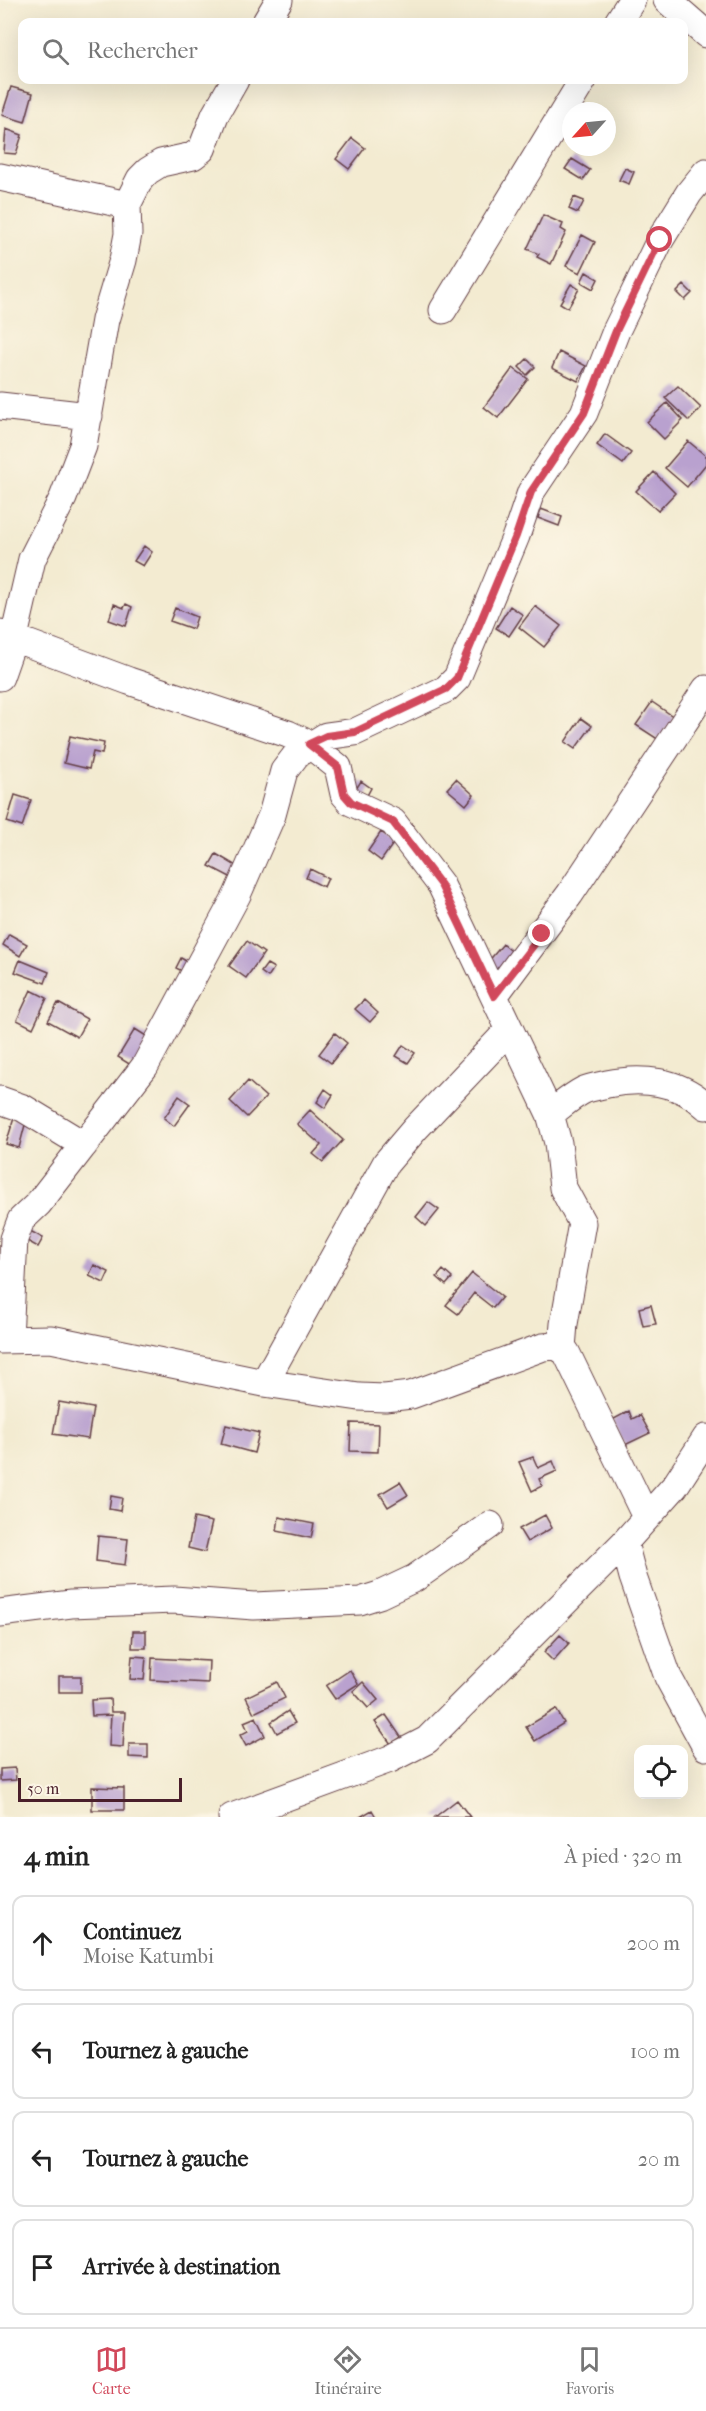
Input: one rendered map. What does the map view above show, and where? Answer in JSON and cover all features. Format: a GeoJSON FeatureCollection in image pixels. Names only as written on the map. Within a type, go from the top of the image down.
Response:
{"type":"FeatureCollection","features":[{"type":"Feature","properties":{"kind":"street"},"geometry":{"type":"LineString","coordinates":[[268,18],[279,0]]}},
{"type":"Feature","properties":{"kind":"street"},"geometry":{"type":"LineString","coordinates":[[621,18],[632,0]]}},
{"type":"Feature","properties":{"kind":"street"},"geometry":{"type":"LineString","coordinates":[[667,0],[688,18]]}},
{"type":"Feature","properties":{"kind":"street"},"geometry":{"type":"LineString","coordinates":[[688,18],[706,34]]}},
{"type":"Feature","properties":{"kind":"street"},"geometry":{"type":"LineString","coordinates":[[0,677],[7,635],[32,559],[63,498],[83,446],[105,320],[123,260],[128,234],[127,205],[140,179],[148,171],[161,163],[193,156],[202,149],[215,115],[233,84]]}},
{"type":"Feature","properties":{"kind":"street"},"geometry":{"type":"LineString","coordinates":[[443,310],[581,84]]}},
{"type":"Feature","properties":{"kind":"street"},"geometry":{"type":"LineString","coordinates":[[646,1517],[566,1352],[562,1348],[551,1345],[543,1347],[411,1395],[384,1398],[359,1397],[264,1383],[51,1339],[4,1339],[14,1239],[21,1220],[38,1204],[145,1066],[237,895],[272,815],[284,771],[297,754],[309,744],[326,736],[355,732],[446,689],[457,678],[516,536],[531,492],[584,413],[616,331],[660,240],[684,200],[706,172]]}},
{"type":"Feature","properties":{"kind":"street"},"geometry":{"type":"LineString","coordinates":[[0,177],[127,205]]}},
{"type":"Feature","properties":{"kind":"street"},"geometry":{"type":"LineString","coordinates":[[0,406],[89,416]]}},
{"type":"Feature","properties":{"kind":"street"},"geometry":{"type":"LineString","coordinates":[[7,635],[129,681],[288,734],[309,744],[338,767],[344,794],[351,802],[393,822],[441,885],[550,1114],[558,1143],[563,1188],[582,1223],[564,1324],[562,1348]]}},
{"type":"Feature","properties":{"kind":"street"},"geometry":{"type":"LineString","coordinates":[[494,996],[570,894],[706,689]]}},
{"type":"Feature","properties":{"kind":"street"},"geometry":{"type":"LineString","coordinates":[[264,1383],[386,1163],[509,1030]]}},
{"type":"Feature","properties":{"kind":"street"},"geometry":{"type":"LineString","coordinates":[[550,1114],[586,1089],[633,1080],[658,1082],[681,1089],[706,1106]]}},
{"type":"Feature","properties":{"kind":"street"},"geometry":{"type":"LineString","coordinates":[[0,1100],[22,1108],[84,1145]]}},
{"type":"Feature","properties":{"kind":"street"},"geometry":{"type":"LineString","coordinates":[[232,1817],[283,1808],[427,1740],[624,1543],[675,1485],[706,1438]]}},
{"type":"Feature","properties":{"kind":"street"},"geometry":{"type":"LineString","coordinates":[[0,1613],[82,1603],[174,1600],[254,1606],[360,1600],[379,1595],[415,1578],[490,1525]]}},
{"type":"Feature","properties":{"kind":"street"},"geometry":{"type":"LineString","coordinates":[[624,1543],[633,1577],[668,1677],[706,1747]]}},
{"type":"Feature","properties":{"kind":"building"},"geometry":{"type":"Polygon","coordinates":[[[11,87],[33,93],[25,122],[2,115],[11,87]]]}},
{"type":"Feature","properties":{"kind":"building"},"geometry":{"type":"Polygon","coordinates":[[[6,129],[22,135],[16,154],[4,153],[6,129]]]}},
{"type":"Feature","properties":{"kind":"building"},"geometry":{"type":"Polygon","coordinates":[[[352,138],[365,148],[349,169],[336,159],[352,138]]]}},
{"type":"Feature","properties":{"kind":"building"},"geometry":{"type":"Polygon","coordinates":[[[572,159],[590,170],[583,180],[565,169],[572,159]]]}},
{"type":"Feature","properties":{"kind":"building"},"geometry":{"type":"Polygon","coordinates":[[[625,168],[634,172],[629,184],[619,180],[625,168]]]}},
{"type":"Feature","properties":{"kind":"building"},"geometry":{"type":"Polygon","coordinates":[[[574,197],[584,201],[578,213],[569,209],[574,197]]]}},
{"type":"Feature","properties":{"kind":"building"},"geometry":{"type":"Polygon","coordinates":[[[543,215],[563,224],[561,229],[566,232],[551,264],[537,257],[539,254],[527,249],[543,215]]]}},
{"type":"Feature","properties":{"kind":"building"},"geometry":{"type":"Polygon","coordinates":[[[582,235],[595,242],[580,273],[566,266],[582,235]]]}},
{"type":"Feature","properties":{"kind":"building"},"geometry":{"type":"Polygon","coordinates":[[[586,272],[598,279],[593,289],[581,282],[586,272]]]}},
{"type":"Feature","properties":{"kind":"building"},"geometry":{"type":"Polygon","coordinates":[[[571,284],[579,289],[568,308],[560,303],[571,284]]]}},
{"type":"Feature","properties":{"kind":"building"},"geometry":{"type":"Polygon","coordinates":[[[684,285],[692,293],[685,300],[677,292],[684,285]]]}},
{"type":"Feature","properties":{"kind":"building"},"geometry":{"type":"Polygon","coordinates":[[[559,352],[586,366],[578,381],[552,368],[559,352]]]}},
{"type":"Feature","properties":{"kind":"building"},"geometry":{"type":"Polygon","coordinates":[[[527,359],[535,367],[527,375],[519,367],[527,359]]]}},
{"type":"Feature","properties":{"kind":"building"},"geometry":{"type":"Polygon","coordinates":[[[513,368],[528,379],[498,418],[484,407],[513,368]]]}},
{"type":"Feature","properties":{"kind":"building"},"geometry":{"type":"Polygon","coordinates":[[[678,386],[701,408],[689,421],[665,398],[678,386]]]}},
{"type":"Feature","properties":{"kind":"building"},"geometry":{"type":"Polygon","coordinates":[[[667,403],[683,420],[664,439],[647,422],[667,403]]]}},
{"type":"Feature","properties":{"kind":"building"},"geometry":{"type":"Polygon","coordinates":[[[605,434],[631,453],[623,464],[597,445],[605,434]]]}},
{"type":"Feature","properties":{"kind":"building"},"geometry":{"type":"Polygon","coordinates":[[[688,441],[706,456],[706,464],[687,487],[665,468],[688,441]]]}},
{"type":"Feature","properties":{"kind":"building"},"geometry":{"type":"Polygon","coordinates":[[[654,472],[675,493],[658,511],[636,491],[654,472]]]}},
{"type":"Feature","properties":{"kind":"building"},"geometry":{"type":"Polygon","coordinates":[[[541,509],[562,517],[559,526],[538,518],[541,509]]]}},
{"type":"Feature","properties":{"kind":"building"},"geometry":{"type":"Polygon","coordinates":[[[144,546],[152,552],[143,566],[134,561],[144,546]]]}},
{"type":"Feature","properties":{"kind":"building"},"geometry":{"type":"Polygon","coordinates":[[[114,604],[124,608],[126,604],[132,607],[126,626],[109,620],[114,604]]]}},
{"type":"Feature","properties":{"kind":"building"},"geometry":{"type":"Polygon","coordinates":[[[510,606],[523,615],[509,636],[496,628],[510,606]]]}},
{"type":"Feature","properties":{"kind":"building"},"geometry":{"type":"Polygon","coordinates":[[[535,606],[561,626],[544,647],[519,627],[535,606]]]}},
{"type":"Feature","properties":{"kind":"building"},"geometry":{"type":"Polygon","coordinates":[[[175,608],[197,617],[193,629],[170,621],[175,608]]]}},
{"type":"Feature","properties":{"kind":"building"},"geometry":{"type":"Polygon","coordinates":[[[652,702],[674,717],[659,740],[636,725],[652,702]]]}},
{"type":"Feature","properties":{"kind":"building"},"geometry":{"type":"Polygon","coordinates":[[[581,718],[592,726],[575,749],[565,742],[581,718]]]}},
{"type":"Feature","properties":{"kind":"building"},"geometry":{"type":"Polygon","coordinates":[[[70,736],[104,743],[102,754],[93,752],[89,769],[64,763],[70,736]]]}},
{"type":"Feature","properties":{"kind":"building"},"geometry":{"type":"Polygon","coordinates":[[[456,779],[474,795],[466,805],[447,789],[456,779]]]}},
{"type":"Feature","properties":{"kind":"building"},"geometry":{"type":"Polygon","coordinates":[[[361,781],[371,788],[364,801],[353,794],[361,781]]]}},
{"type":"Feature","properties":{"kind":"building"},"geometry":{"type":"Polygon","coordinates":[[[15,795],[31,800],[22,827],[7,822],[15,795]]]}},
{"type":"Feature","properties":{"kind":"building"},"geometry":{"type":"Polygon","coordinates":[[[381,832],[395,841],[381,861],[368,851],[381,832]]]}},
{"type":"Feature","properties":{"kind":"building"},"geometry":{"type":"Polygon","coordinates":[[[216,854],[238,867],[232,878],[209,866],[216,854]]]}},
{"type":"Feature","properties":{"kind":"building"},"geometry":{"type":"Polygon","coordinates":[[[310,869],[328,878],[324,887],[306,878],[310,869]]]}},
{"type":"Feature","properties":{"kind":"building"},"geometry":{"type":"Polygon","coordinates":[[[9,934],[27,944],[20,956],[3,945],[9,934]]]}},
{"type":"Feature","properties":{"kind":"building"},"geometry":{"type":"Polygon","coordinates":[[[247,941],[264,953],[246,978],[229,966],[247,941]]]}},
{"type":"Feature","properties":{"kind":"building"},"geometry":{"type":"Polygon","coordinates":[[[503,944],[516,955],[496,980],[482,969],[503,944]]]}},
{"type":"Feature","properties":{"kind":"building"},"geometry":{"type":"Polygon","coordinates":[[[181,958],[191,964],[186,973],[176,968],[181,958]]]}},
{"type":"Feature","properties":{"kind":"building"},"geometry":{"type":"Polygon","coordinates":[[[20,960],[49,972],[45,983],[15,972],[20,960]]]}},
{"type":"Feature","properties":{"kind":"building"},"geometry":{"type":"Polygon","coordinates":[[[267,964],[274,968],[268,977],[261,972],[267,964]]]}},
{"type":"Feature","properties":{"kind":"building"},"geometry":{"type":"Polygon","coordinates":[[[31,990],[47,998],[33,1028],[17,1020],[31,990]]]}},
{"type":"Feature","properties":{"kind":"building"},"geometry":{"type":"Polygon","coordinates":[[[364,1000],[378,1013],[370,1022],[355,1009],[364,1000]]]}},
{"type":"Feature","properties":{"kind":"building"},"geometry":{"type":"Polygon","coordinates":[[[58,1003],[87,1019],[77,1037],[48,1021],[58,1003]]]}},
{"type":"Feature","properties":{"kind":"building"},"geometry":{"type":"Polygon","coordinates":[[[135,1029],[151,1039],[134,1067],[118,1057],[135,1029]]]}},
{"type":"Feature","properties":{"kind":"building"},"geometry":{"type":"Polygon","coordinates":[[[335,1033],[347,1043],[331,1063],[319,1054],[335,1033]]]}},
{"type":"Feature","properties":{"kind":"building"},"geometry":{"type":"Polygon","coordinates":[[[403,1045],[415,1053],[408,1063],[396,1056],[403,1045]]]}},
{"type":"Feature","properties":{"kind":"building"},"geometry":{"type":"Polygon","coordinates":[[[248,1081],[266,1097],[247,1117],[230,1101],[248,1081]]]}},
{"type":"Feature","properties":{"kind":"building"},"geometry":{"type":"Polygon","coordinates":[[[325,1089],[333,1095],[325,1108],[317,1102],[325,1089]]]}},
{"type":"Feature","properties":{"kind":"building"},"geometry":{"type":"Polygon","coordinates":[[[179,1096],[190,1104],[174,1126],[164,1118],[179,1096]]]}},
{"type":"Feature","properties":{"kind":"building"},"geometry":{"type":"Polygon","coordinates":[[[310,1110],[343,1140],[323,1162],[313,1154],[321,1145],[297,1124],[310,1110]]]}},
{"type":"Feature","properties":{"kind":"building"},"geometry":{"type":"Polygon","coordinates":[[[14,1118],[26,1121],[19,1148],[6,1144],[14,1118]]]}},
{"type":"Feature","properties":{"kind":"building"},"geometry":{"type":"Polygon","coordinates":[[[428,1202],[439,1210],[426,1226],[416,1217],[428,1202]]]}},
{"type":"Feature","properties":{"kind":"building"},"geometry":{"type":"Polygon","coordinates":[[[23,1227],[43,1238],[38,1247],[18,1236],[23,1227]]]}},
{"type":"Feature","properties":{"kind":"building"},"geometry":{"type":"Polygon","coordinates":[[[94,1265],[109,1272],[104,1283],[89,1276],[94,1265]]]}},
{"type":"Feature","properties":{"kind":"building"},"geometry":{"type":"Polygon","coordinates":[[[443,1270],[452,1278],[446,1285],[437,1277],[443,1270]]]}},
{"type":"Feature","properties":{"kind":"building"},"geometry":{"type":"Polygon","coordinates":[[[472,1273],[502,1297],[493,1308],[474,1293],[458,1314],[446,1305],[472,1273]]]}},
{"type":"Feature","properties":{"kind":"building"},"geometry":{"type":"Polygon","coordinates":[[[651,1305],[656,1324],[643,1326],[639,1308],[651,1305]]]}},
{"type":"Feature","properties":{"kind":"building"},"geometry":{"type":"Polygon","coordinates":[[[59,1402],[93,1408],[88,1439],[53,1434],[59,1402]]]}},
{"type":"Feature","properties":{"kind":"building"},"geometry":{"type":"Polygon","coordinates":[[[629,1411],[632,1419],[640,1415],[650,1433],[625,1445],[612,1420],[629,1411]]]}},
{"type":"Feature","properties":{"kind":"building"},"geometry":{"type":"Polygon","coordinates":[[[351,1423],[379,1424],[378,1452],[350,1451],[351,1423]]]}},
{"type":"Feature","properties":{"kind":"building"},"geometry":{"type":"Polygon","coordinates":[[[226,1425],[259,1433],[254,1453],[221,1444],[226,1425]]]}},
{"type":"Feature","properties":{"kind":"building"},"geometry":{"type":"Polygon","coordinates":[[[533,1457],[538,1468],[553,1461],[557,1471],[539,1479],[542,1486],[532,1491],[519,1462],[533,1457]]]}},
{"type":"Feature","properties":{"kind":"building"},"geometry":{"type":"Polygon","coordinates":[[[400,1482],[408,1495],[388,1507],[380,1494],[400,1482]]]}},
{"type":"Feature","properties":{"kind":"building"},"geometry":{"type":"Polygon","coordinates":[[[111,1496],[122,1498],[120,1511],[109,1509],[111,1496]]]}},
{"type":"Feature","properties":{"kind":"building"},"geometry":{"type":"Polygon","coordinates":[[[545,1515],[552,1528],[527,1542],[519,1529],[545,1515]]]}},
{"type":"Feature","properties":{"kind":"building"},"geometry":{"type":"Polygon","coordinates":[[[279,1517],[314,1524],[311,1538],[277,1531],[279,1517]]]}},
{"type":"Feature","properties":{"kind":"building"},"geometry":{"type":"Polygon","coordinates":[[[194,1518],[212,1522],[205,1552],[188,1548],[194,1518]]]}},
{"type":"Feature","properties":{"kind":"building"},"geometry":{"type":"Polygon","coordinates":[[[98,1536],[128,1539],[125,1565],[96,1561],[98,1536]]]}},
{"type":"Feature","properties":{"kind":"building"},"geometry":{"type":"Polygon","coordinates":[[[133,1631],[146,1631],[146,1648],[132,1648],[133,1631]]]}},
{"type":"Feature","properties":{"kind":"building"},"geometry":{"type":"Polygon","coordinates":[[[560,1635],[569,1643],[553,1661],[544,1652],[560,1635]]]}},
{"type":"Feature","properties":{"kind":"building"},"geometry":{"type":"Polygon","coordinates":[[[132,1656],[146,1657],[144,1680],[130,1679],[132,1656]]]}},
{"type":"Feature","properties":{"kind":"building"},"geometry":{"type":"Polygon","coordinates":[[[152,1658],[209,1661],[208,1683],[151,1680],[152,1658]]]}},
{"type":"Feature","properties":{"kind":"building"},"geometry":{"type":"Polygon","coordinates":[[[350,1670],[358,1684],[335,1699],[326,1686],[350,1670]]]}},
{"type":"Feature","properties":{"kind":"building"},"geometry":{"type":"Polygon","coordinates":[[[59,1676],[81,1676],[81,1692],[59,1692],[59,1676]]]}},
{"type":"Feature","properties":{"kind":"building"},"geometry":{"type":"Polygon","coordinates":[[[277,1682],[285,1698],[254,1713],[246,1697],[277,1682]]]}},
{"type":"Feature","properties":{"kind":"building"},"geometry":{"type":"Polygon","coordinates":[[[363,1682],[378,1700],[368,1708],[353,1691],[363,1682]]]}},
{"type":"Feature","properties":{"kind":"building"},"geometry":{"type":"Polygon","coordinates":[[[110,1699],[111,1712],[125,1712],[123,1747],[109,1746],[111,1715],[92,1716],[91,1700],[110,1699]]]}},
{"type":"Feature","properties":{"kind":"building"},"geometry":{"type":"Polygon","coordinates":[[[556,1709],[564,1723],[535,1741],[526,1727],[556,1709]]]}},
{"type":"Feature","properties":{"kind":"building"},"geometry":{"type":"Polygon","coordinates":[[[288,1711],[295,1723],[277,1733],[271,1722],[288,1711]]]}},
{"type":"Feature","properties":{"kind":"building"},"geometry":{"type":"Polygon","coordinates":[[[386,1715],[401,1737],[391,1744],[375,1722],[386,1715]]]}},
{"type":"Feature","properties":{"kind":"building"},"geometry":{"type":"Polygon","coordinates":[[[256,1717],[265,1736],[246,1746],[240,1735],[248,1731],[244,1722],[256,1717]]]}},
{"type":"Feature","properties":{"kind":"building"},"geometry":{"type":"Polygon","coordinates":[[[129,1744],[148,1744],[148,1758],[129,1757],[129,1744]]]}},
{"type":"Feature","properties":{"kind":"building"},"geometry":{"type":"Polygon","coordinates":[[[15,1768],[16,1780],[0,1781],[0,1769],[15,1768]]]}},
{"type":"Feature","properties":{"kind":"building"},"geometry":{"type":"Polygon","coordinates":[[[92,1787],[124,1788],[124,1810],[92,1810],[92,1787]]]}},
{"type":"Feature","properties":{"kind":"building"},"geometry":{"type":"Polygon","coordinates":[[[457,1800],[470,1817],[435,1817],[457,1800]]]}},
{"type":"Feature","properties":{"kind":"building"},"geometry":{"type":"Polygon","coordinates":[[[372,1810],[376,1817],[360,1817],[372,1810]]]}},
{"type":"Feature","properties":{"kind":"route"},"geometry":{"type":"LineString","coordinates":[[542,934],[494,996],[441,885],[393,822],[351,802],[344,794],[338,767],[309,744],[326,736],[355,732],[446,689],[457,678],[516,536],[531,492],[584,413],[616,331],[660,240]]}}]}
